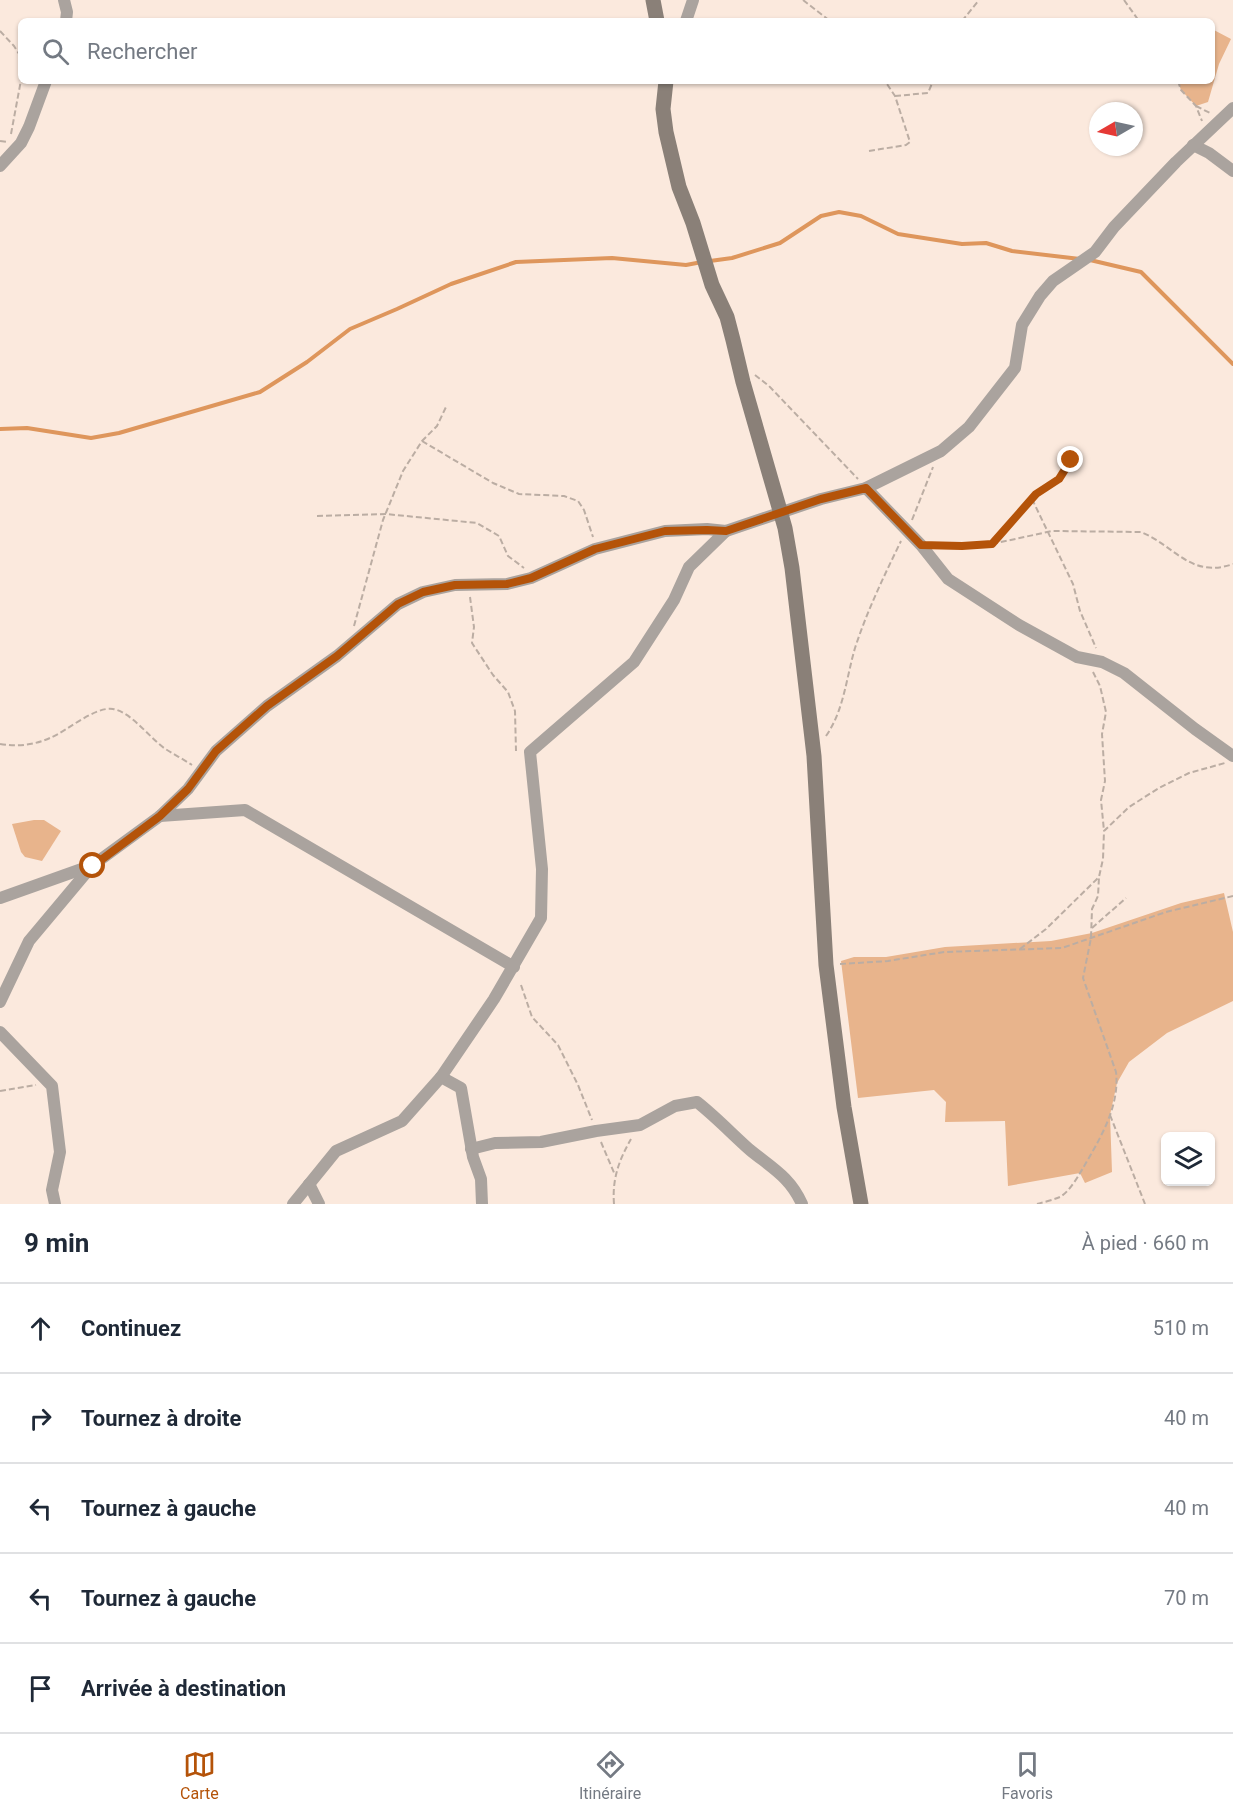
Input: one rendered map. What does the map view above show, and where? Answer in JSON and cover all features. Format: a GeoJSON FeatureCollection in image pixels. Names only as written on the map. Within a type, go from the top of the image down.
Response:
{"type":"FeatureCollection","features":[{"type":"Feature","properties":{"kind":"street"},"geometry":{"type":"LineString","coordinates":[[64,0],[66,18]]}},
{"type":"Feature","properties":{"kind":"street"},"geometry":{"type":"LineString","coordinates":[[653,0],[656,18]]}},
{"type":"Feature","properties":{"kind":"street"},"geometry":{"type":"LineString","coordinates":[[687,18],[693,0]]}},
{"type":"Feature","properties":{"kind":"street"},"geometry":{"type":"LineString","coordinates":[[4,162],[21,143],[45,84]]}},
{"type":"Feature","properties":{"kind":"street"},"geometry":{"type":"LineString","coordinates":[[666,84],[663,109],[679,187],[712,285],[727,317],[784,528],[792,568],[814,756],[826,965],[844,1107],[861,1204]]}},
{"type":"Feature","properties":{"kind":"street"},"geometry":{"type":"LineString","coordinates":[[0,1002],[29,941],[93,866],[160,816],[188,789],[216,751],[267,706],[337,656],[398,604],[423,592],[455,585],[507,584],[539,574],[595,549],[665,531],[726,531],[821,499],[866,488],[940,451],[969,427],[1015,368],[1022,325],[1040,296],[1053,281],[1095,252],[1114,227],[1205,132],[1233,108]]}},
{"type":"Feature","properties":{"kind":"street"},"geometry":{"type":"LineString","coordinates":[[1193,145],[1209,153],[1233,171]]}},
{"type":"Feature","properties":{"kind":"street"},"geometry":{"type":"LineString","coordinates":[[866,488],[921,545],[948,579],[1019,625],[1077,657],[1102,662],[1124,673],[1230,759]]}},
{"type":"Feature","properties":{"kind":"street"},"geometry":{"type":"LineString","coordinates":[[293,1204],[336,1151],[402,1121],[441,1077],[494,999],[541,918],[542,869],[530,752],[634,662],[674,600],[689,567],[726,531]]}},
{"type":"Feature","properties":{"kind":"street"},"geometry":{"type":"LineString","coordinates":[[160,816],[245,810],[514,967]]}},
{"type":"Feature","properties":{"kind":"street"},"geometry":{"type":"LineString","coordinates":[[0,898],[93,866]]}},
{"type":"Feature","properties":{"kind":"street"},"geometry":{"type":"LineString","coordinates":[[0,1032],[52,1086],[60,1152],[52,1190],[55,1204]]}},
{"type":"Feature","properties":{"kind":"street"},"geometry":{"type":"LineString","coordinates":[[441,1077],[461,1088],[471,1149],[481,1179],[482,1204]]}},
{"type":"Feature","properties":{"kind":"street"},"geometry":{"type":"LineString","coordinates":[[471,1149],[495,1143],[541,1142],[640,1125],[666,1110],[697,1102],[751,1150],[775,1167],[795,1189],[802,1204]]}},
{"type":"Feature","properties":{"kind":"street"},"geometry":{"type":"LineString","coordinates":[[309,1184],[319,1204]]}},
{"type":"Feature","properties":{"kind":"path"},"geometry":{"type":"LineString","coordinates":[[803,0],[826,18]]}},
{"type":"Feature","properties":{"kind":"path"},"geometry":{"type":"LineString","coordinates":[[965,18],[980,0]]}},
{"type":"Feature","properties":{"kind":"path"},"geometry":{"type":"LineString","coordinates":[[1124,0],[1137,18]]}},
{"type":"Feature","properties":{"kind":"path"},"geometry":{"type":"LineString","coordinates":[[0,32],[18,52]]}},
{"type":"Feature","properties":{"kind":"path"},"geometry":{"type":"LineString","coordinates":[[4,162],[20,84]]}},
{"type":"Feature","properties":{"kind":"path"},"geometry":{"type":"LineString","coordinates":[[869,151],[906,145],[910,142],[895,96],[887,84]]}},
{"type":"Feature","properties":{"kind":"path"},"geometry":{"type":"LineString","coordinates":[[895,96],[928,93],[932,84]]}},
{"type":"Feature","properties":{"kind":"path"},"geometry":{"type":"LineString","coordinates":[[1179,84],[1181,90],[1196,106],[1205,132]]}},
{"type":"Feature","properties":{"kind":"path"},"geometry":{"type":"LineString","coordinates":[[740,371],[754,374],[769,386],[866,488]]}},
{"type":"Feature","properties":{"kind":"path"},"geometry":{"type":"LineString","coordinates":[[353,627],[386,514],[403,471],[422,441],[436,426],[446,407]]}},
{"type":"Feature","properties":{"kind":"path"},"geometry":{"type":"LineString","coordinates":[[422,441],[493,483],[519,494],[564,496],[578,501],[585,510],[595,549]]}},
{"type":"Feature","properties":{"kind":"path"},"geometry":{"type":"LineString","coordinates":[[814,756],[836,722],[856,647],[877,590],[906,531],[940,451]]}},
{"type":"Feature","properties":{"kind":"path"},"geometry":{"type":"LineString","coordinates":[[992,544],[1032,499],[1059,479],[1071,460]]}},
{"type":"Feature","properties":{"kind":"path"},"geometry":{"type":"LineString","coordinates":[[1032,499],[1073,584],[1080,611],[1102,662]]}},
{"type":"Feature","properties":{"kind":"path"},"geometry":{"type":"LineString","coordinates":[[317,516],[386,514],[477,524],[499,536],[508,556],[518,565],[539,574]]}},
{"type":"Feature","properties":{"kind":"path"},"geometry":{"type":"LineString","coordinates":[[921,545],[992,544],[1048,532],[1141,532],[1193,564],[1210,570],[1233,564]]}},
{"type":"Feature","properties":{"kind":"path"},"geometry":{"type":"LineString","coordinates":[[467,584],[474,627],[472,643],[508,692],[515,711],[516,751]]}},
{"type":"Feature","properties":{"kind":"path"},"geometry":{"type":"LineString","coordinates":[[1037,1204],[1061,1196],[1073,1184],[1098,1143],[1110,1115],[1117,1083],[1116,1072],[1083,978],[1091,938],[1092,909],[1098,896],[1103,859],[1104,831],[1101,800],[1105,781],[1102,734],[1106,712],[1097,677],[1091,668],[1077,657]]}},
{"type":"Feature","properties":{"kind":"path"},"geometry":{"type":"LineString","coordinates":[[0,744],[31,745],[51,738],[93,714],[111,709],[127,715],[165,749],[201,771]]}},
{"type":"Feature","properties":{"kind":"path"},"geometry":{"type":"LineString","coordinates":[[1104,831],[1129,807],[1159,788],[1189,773],[1230,759]]}},
{"type":"Feature","properties":{"kind":"path"},"geometry":{"type":"LineString","coordinates":[[1020,949],[1046,929],[1099,877]]}},
{"type":"Feature","properties":{"kind":"path"},"geometry":{"type":"LineString","coordinates":[[826,965],[888,961],[944,952],[1062,948],[1166,912],[1233,896]]}},
{"type":"Feature","properties":{"kind":"path"},"geometry":{"type":"LineString","coordinates":[[1092,928],[1126,898]]}},
{"type":"Feature","properties":{"kind":"path"},"geometry":{"type":"LineString","coordinates":[[521,984],[532,1017],[558,1045],[578,1084],[615,1175]]}},
{"type":"Feature","properties":{"kind":"path"},"geometry":{"type":"LineString","coordinates":[[0,1091],[34,1086],[46,1080]]}},
{"type":"Feature","properties":{"kind":"path"},"geometry":{"type":"LineString","coordinates":[[1110,1115],[1144,1204]]}},
{"type":"Feature","properties":{"kind":"path"},"geometry":{"type":"LineString","coordinates":[[615,1204],[613,1186],[615,1175],[622,1156],[640,1125]]}},
{"type":"Feature","properties":{"kind":"shaded area"},"geometry":{"type":"Polygon","coordinates":[[[1215,31],[1231,39],[1215,78],[1215,31]]]}},
{"type":"Feature","properties":{"kind":"shaded area"},"geometry":{"type":"Polygon","coordinates":[[[1179,84],[1213,84],[1208,102],[1196,106],[1181,90],[1179,84]]]}},
{"type":"Feature","properties":{"kind":"shaded area"},"geometry":{"type":"Polygon","coordinates":[[[44,820],[61,831],[42,861],[25,857],[21,852],[12,824],[44,820]]]}},
{"type":"Feature","properties":{"kind":"shaded area"},"geometry":{"type":"Polygon","coordinates":[[[1224,893],[1233,932],[1233,1001],[1167,1033],[1129,1062],[1117,1083],[1110,1115],[1112,1172],[1085,1183],[1080,1173],[1008,1186],[1005,1121],[945,1122],[946,1102],[934,1090],[858,1098],[841,961],[854,957],[886,957],[945,947],[1051,941],[1092,933],[1181,903],[1224,893]]]}},
{"type":"Feature","properties":{"kind":"waterway"},"geometry":{"type":"LineString","coordinates":[[710,261],[732,258],[780,243],[821,216],[839,212],[861,216],[898,234],[962,244],[986,243],[1012,251],[1080,259]]}},
{"type":"Feature","properties":{"kind":"waterway"},"geometry":{"type":"LineString","coordinates":[[0,429],[27,428],[91,438],[119,433],[260,392],[307,362],[350,329],[451,284],[516,262],[612,258],[686,265],[702,262]]}},
{"type":"Feature","properties":{"kind":"waterway"},"geometry":{"type":"LineString","coordinates":[[1090,260],[1141,272],[1233,364]]}},
{"type":"Feature","properties":{"kind":"route"},"geometry":{"type":"LineString","coordinates":[[93,866],[160,816],[188,789],[216,751],[267,706],[337,656],[398,604],[423,592],[455,585],[507,584],[531,578],[595,549],[665,531],[726,531],[821,499],[866,488],[921,545],[992,544],[1036,494],[1059,479],[1071,460]]}}]}
